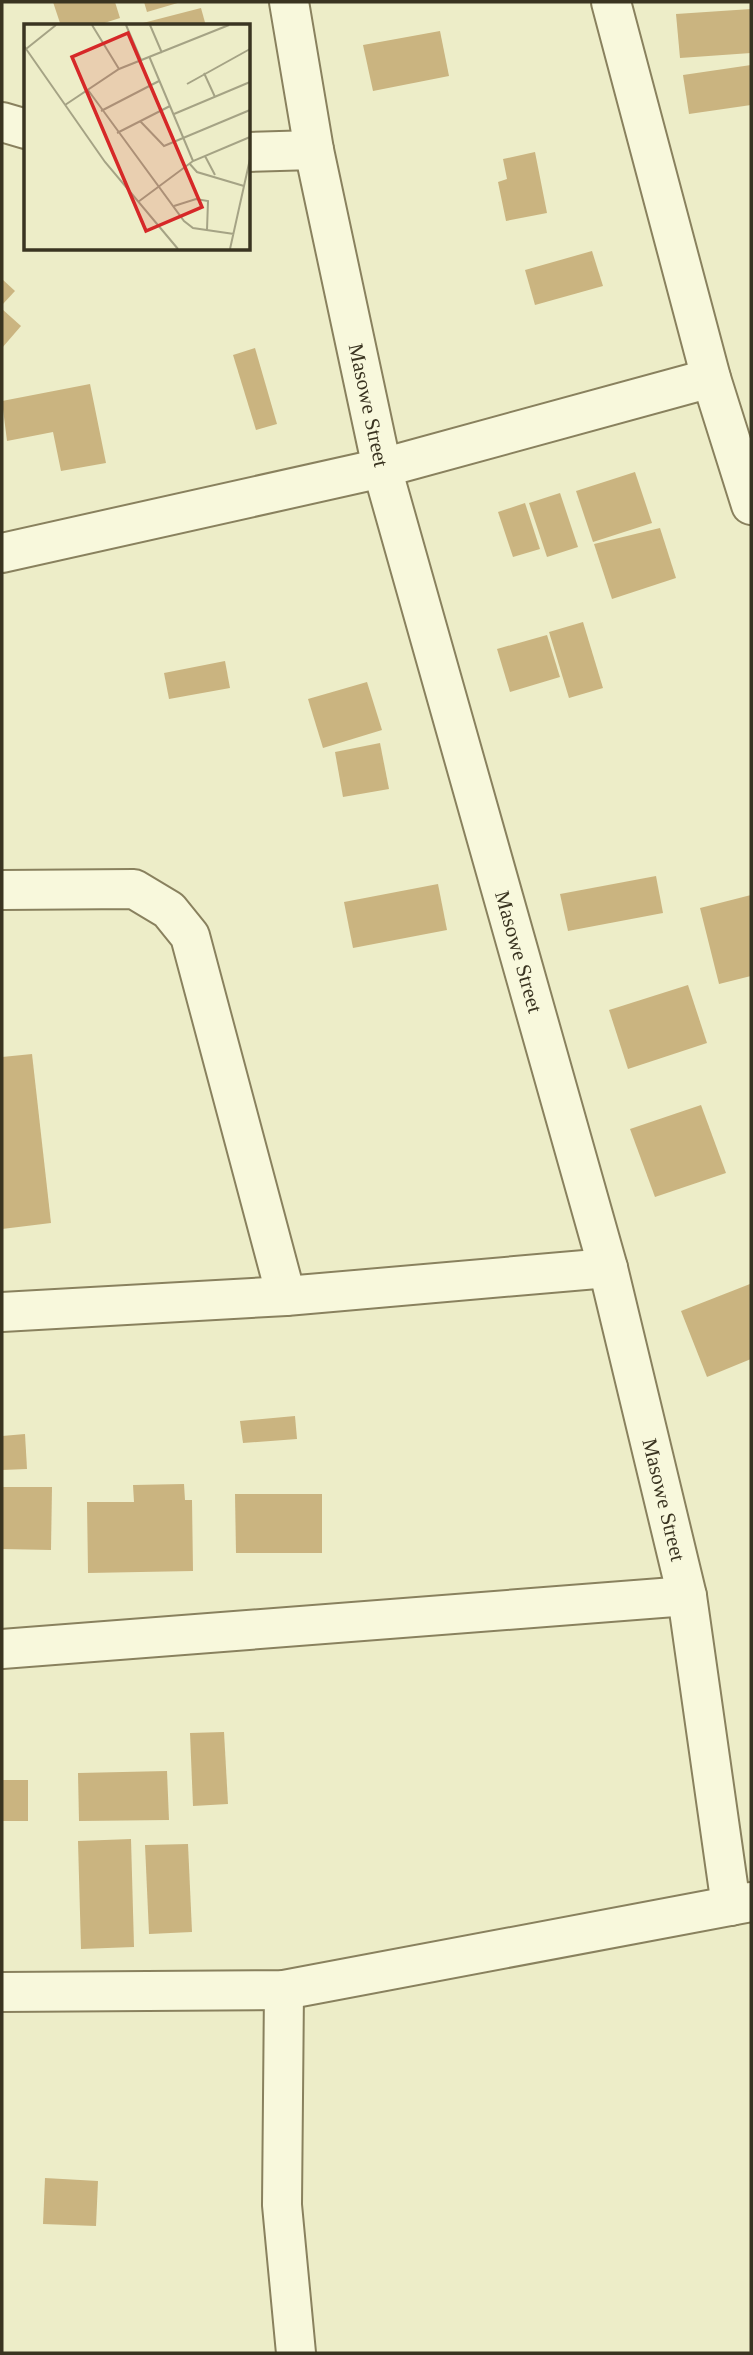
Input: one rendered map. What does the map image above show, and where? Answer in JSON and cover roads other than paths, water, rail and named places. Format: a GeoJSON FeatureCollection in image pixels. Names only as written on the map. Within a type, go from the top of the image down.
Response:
{"type":"FeatureCollection","features":[{"type":"Feature","properties":{"kind":"street","name":"Masowe Street"},"geometry":{"type":"LineString","coordinates":[[289,2],[314,150],[382,468],[607,1268],[687,1596],[741,1904]]}},
{"type":"Feature","properties":{"kind":"street"},"geometry":{"type":"LineString","coordinates":[[611,2],[711,378],[751,505]]}},
{"type":"Feature","properties":{"kind":"street"},"geometry":{"type":"LineString","coordinates":[[2,122],[24,128]]}},
{"type":"Feature","properties":{"kind":"street"},"geometry":{"type":"LineString","coordinates":[[250,152],[314,150]]}},
{"type":"Feature","properties":{"kind":"street"},"geometry":{"type":"LineString","coordinates":[[2,554],[382,468],[711,378]]}},
{"type":"Feature","properties":{"kind":"street"},"geometry":{"type":"LineString","coordinates":[[2,890],[134,889],[169,910],[190,936],[286,1296]]}},
{"type":"Feature","properties":{"kind":"street"},"geometry":{"type":"LineString","coordinates":[[2,1312],[286,1296],[607,1268]]}},
{"type":"Feature","properties":{"kind":"street"},"geometry":{"type":"LineString","coordinates":[[2,1649],[687,1596]]}},
{"type":"Feature","properties":{"kind":"street"},"geometry":{"type":"LineString","coordinates":[[2,1992],[284,1990],[741,1904]]}},
{"type":"Feature","properties":{"kind":"street"},"geometry":{"type":"LineString","coordinates":[[284,1990],[282,2205],[288,2299],[296,2353]]}}]}
